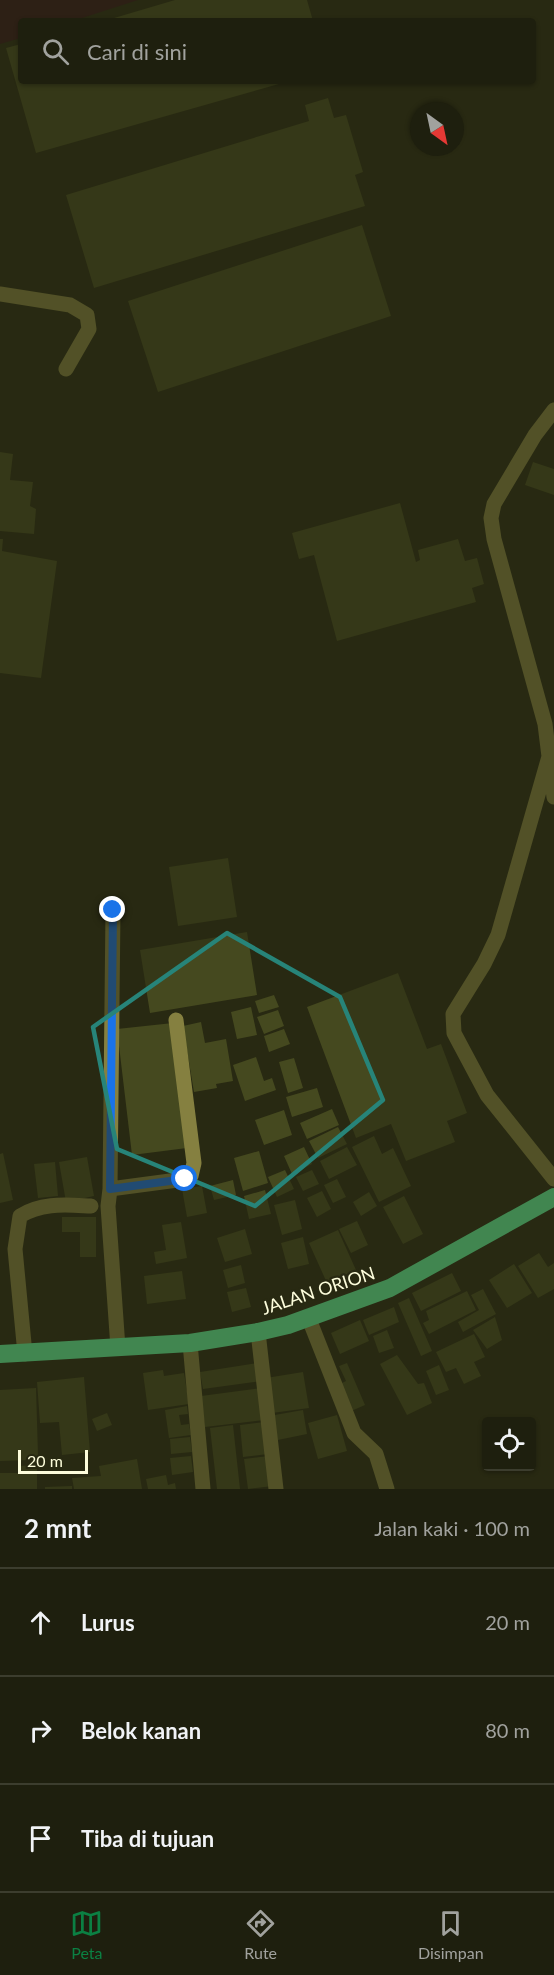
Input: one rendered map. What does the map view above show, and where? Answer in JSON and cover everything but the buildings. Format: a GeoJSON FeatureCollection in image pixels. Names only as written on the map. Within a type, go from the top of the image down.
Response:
{"type":"FeatureCollection","features":[{"type":"Feature","properties":{"kind":"highway","name":"JALAN ORION"},"geometry":{"type":"LineString","coordinates":[[0,1354],[189,1343],[258,1332],[309,1318],[390,1288],[554,1197]]}},
{"type":"Feature","properties":{"kind":"street"},"geometry":{"type":"LineString","coordinates":[[0,294],[70,305],[87,315],[89,329],[66,369]]}},
{"type":"Feature","properties":{"kind":"street"},"geometry":{"type":"LineString","coordinates":[[554,410],[514,469],[494,504],[491,518],[494,539],[545,724],[554,797]]}},
{"type":"Feature","properties":{"kind":"street"},"geometry":{"type":"LineString","coordinates":[[550,753],[498,935],[484,964],[453,1014],[454,1033],[487,1095],[554,1179]]}},
{"type":"Feature","properties":{"kind":"street"},"geometry":{"type":"LineString","coordinates":[[113,910],[108,1206],[118,1348]]}},
{"type":"Feature","properties":{"kind":"street"},"geometry":{"type":"LineString","coordinates":[[110,1189],[185,1179],[191,1176],[194,1163],[176,1020]]}},
{"type":"Feature","properties":{"kind":"street"},"geometry":{"type":"LineString","coordinates":[[25,1354],[15,1249],[20,1216],[33,1209],[51,1205],[91,1206]]}},
{"type":"Feature","properties":{"kind":"street"},"geometry":{"type":"LineString","coordinates":[[309,1318],[354,1433],[375,1454],[387,1489]]}},
{"type":"Feature","properties":{"kind":"street"},"geometry":{"type":"LineString","coordinates":[[258,1332],[276,1489]]}},
{"type":"Feature","properties":{"kind":"street"},"geometry":{"type":"LineString","coordinates":[[189,1343],[203,1489]]}},
{"type":"Feature","properties":{"kind":"highlighted area"},"geometry":{"type":"Polygon","coordinates":[[[227,933],[340,997],[383,1100],[255,1206],[117,1149],[93,1027],[227,933]]]}},
{"type":"Feature","properties":{"kind":"shaded area"},"geometry":{"type":"Polygon","coordinates":[[[0,0],[138,0],[82,18],[18,18],[18,39],[0,44],[0,0]]]}},
{"type":"Feature","properties":{"kind":"route"},"geometry":{"type":"LineString","coordinates":[[113,910],[110,1189],[185,1179]]}}]}
